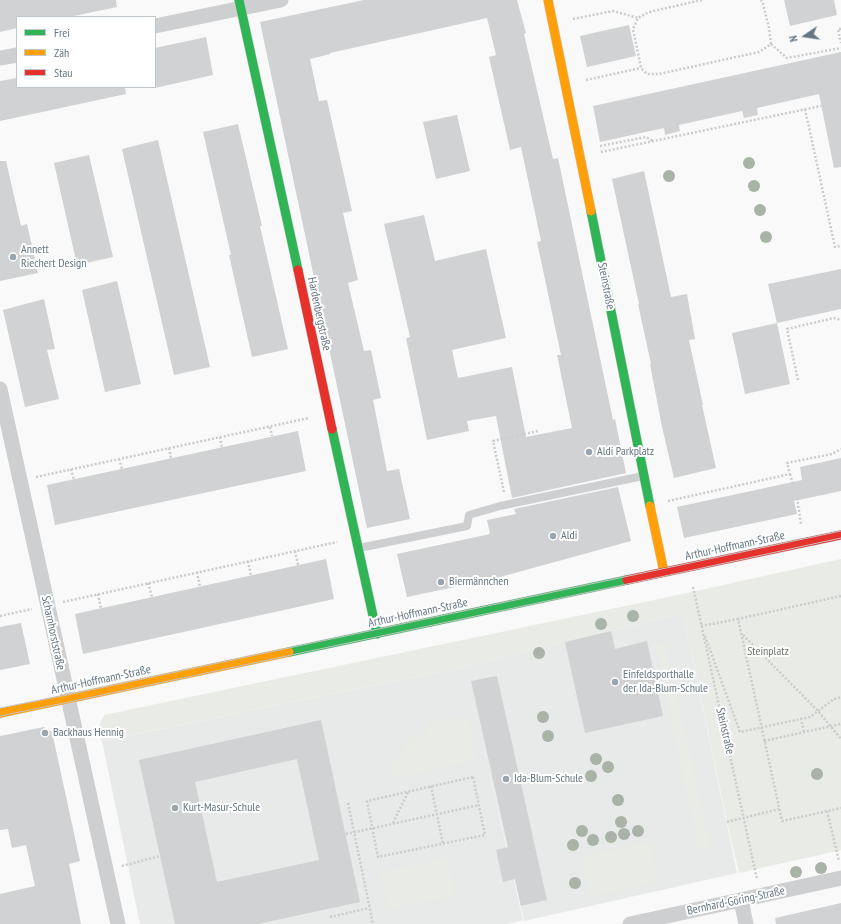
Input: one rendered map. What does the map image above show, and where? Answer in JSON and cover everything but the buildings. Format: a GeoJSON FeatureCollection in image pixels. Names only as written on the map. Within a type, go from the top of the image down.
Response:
{"type":"FeatureCollection","features":[{"type":"Feature","properties":{"kind":"street"},"geometry":{"type":"LineString","coordinates":[[156,26],[240,4],[281,0]]}},
{"type":"Feature","properties":{"kind":"street","name":"Steinstraße"},"geometry":{"type":"LineString","coordinates":[[548,0],[664,572]]}},
{"type":"Feature","properties":{"kind":"street","name":"Hardenbergstraße"},"geometry":{"type":"LineString","coordinates":[[240,4],[377,634]]}},
{"type":"Feature","properties":{"kind":"street"},"geometry":{"type":"LineString","coordinates":[[0,58],[16,55]]}},
{"type":"Feature","properties":{"kind":"street","name":"Scharnhorststraße"},"geometry":{"type":"LineString","coordinates":[[0,389],[118,924]]}},
{"type":"Feature","properties":{"kind":"street","name":"Arthur-Hoffmann-Straße"},"geometry":{"type":"LineString","coordinates":[[0,713],[841,535]]}},
{"type":"Feature","properties":{"kind":"street","name":"Bernhard-Göring-Straße"},"geometry":{"type":"LineString","coordinates":[[630,924],[841,878]]}},
{"type":"Feature","properties":{"kind":"street"},"geometry":{"type":"LineString","coordinates":[[741,900],[746,924]]}},
{"type":"Feature","properties":{"kind":"lane"},"geometry":{"type":"LineString","coordinates":[[358,548],[467,526],[470,515],[506,505],[644,476]]}},
{"type":"Feature","properties":{"kind":"path"},"geometry":{"type":"LineString","coordinates":[[702,0],[649,12],[638,18],[633,29],[641,68],[647,74],[659,74],[759,52],[771,44]]}},
{"type":"Feature","properties":{"kind":"path"},"geometry":{"type":"LineString","coordinates":[[761,0],[764,4],[771,44],[787,58],[841,48]]}},
{"type":"Feature","properties":{"kind":"path"},"geometry":{"type":"LineString","coordinates":[[586,16],[613,11],[638,18]]}},
{"type":"Feature","properties":{"kind":"path"},"geometry":{"type":"LineString","coordinates":[[841,29],[838,29],[841,42]]}},
{"type":"Feature","properties":{"kind":"path"},"geometry":{"type":"LineString","coordinates":[[566,84],[641,68]]}},
{"type":"Feature","properties":{"kind":"path"},"geometry":{"type":"LineString","coordinates":[[601,152],[821,106]]}},
{"type":"Feature","properties":{"kind":"path"},"geometry":{"type":"LineString","coordinates":[[805,109],[836,248],[841,246]]}},
{"type":"Feature","properties":{"kind":"path"},"geometry":{"type":"LineString","coordinates":[[600,146],[646,137],[653,141]]}},
{"type":"Feature","properties":{"kind":"path"},"geometry":{"type":"LineString","coordinates":[[798,380],[787,329],[834,318],[841,320]]}},
{"type":"Feature","properties":{"kind":"path"},"geometry":{"type":"LineString","coordinates":[[20,480],[328,414]]}},
{"type":"Feature","properties":{"kind":"path"},"geometry":{"type":"LineString","coordinates":[[270,427],[272,436]]}},
{"type":"Feature","properties":{"kind":"path"},"geometry":{"type":"LineString","coordinates":[[506,505],[493,441],[538,431]]}},
{"type":"Feature","properties":{"kind":"path"},"geometry":{"type":"LineString","coordinates":[[220,437],[222,447]]}},
{"type":"Feature","properties":{"kind":"path"},"geometry":{"type":"LineString","coordinates":[[169,448],[171,458]]}},
{"type":"Feature","properties":{"kind":"path"},"geometry":{"type":"LineString","coordinates":[[793,484],[787,463],[832,454],[841,449]]}},
{"type":"Feature","properties":{"kind":"path"},"geometry":{"type":"LineString","coordinates":[[119,459],[122,469]]}},
{"type":"Feature","properties":{"kind":"path"},"geometry":{"type":"LineString","coordinates":[[71,469],[74,480]]}},
{"type":"Feature","properties":{"kind":"path"},"geometry":{"type":"LineString","coordinates":[[650,505],[790,474]]}},
{"type":"Feature","properties":{"kind":"path"},"geometry":{"type":"LineString","coordinates":[[0,616],[355,538]]}},
{"type":"Feature","properties":{"kind":"path"},"geometry":{"type":"LineString","coordinates":[[295,551],[298,565]]}},
{"type":"Feature","properties":{"kind":"path"},"geometry":{"type":"LineString","coordinates":[[248,561],[251,576]]}},
{"type":"Feature","properties":{"kind":"path","name":"Steinstraße"},"geometry":{"type":"LineString","coordinates":[[688,568],[761,895]]}},
{"type":"Feature","properties":{"kind":"path"},"geometry":{"type":"LineString","coordinates":[[198,572],[200,587]]}},
{"type":"Feature","properties":{"kind":"path"},"geometry":{"type":"LineString","coordinates":[[148,583],[152,597]]}},
{"type":"Feature","properties":{"kind":"path"},"geometry":{"type":"LineString","coordinates":[[98,594],[101,609]]}},
{"type":"Feature","properties":{"kind":"path"},"geometry":{"type":"LineString","coordinates":[[841,596],[701,626],[740,732],[761,726],[810,717],[834,699],[841,697]]}},
{"type":"Feature","properties":{"kind":"path"},"geometry":{"type":"LineString","coordinates":[[738,618],[782,821],[841,808]]}},
{"type":"Feature","properties":{"kind":"path"},"geometry":{"type":"LineString","coordinates":[[742,634],[818,711],[841,739]]}},
{"type":"Feature","properties":{"kind":"path"},"geometry":{"type":"LineString","coordinates":[[801,718],[804,732]]}},
{"type":"Feature","properties":{"kind":"path"},"geometry":{"type":"LineString","coordinates":[[764,741],[841,724]]}},
{"type":"Feature","properties":{"kind":"path"},"geometry":{"type":"LineString","coordinates":[[473,776],[485,835],[378,857],[367,801],[431,786],[473,776]]}},
{"type":"Feature","properties":{"kind":"path"},"geometry":{"type":"LineString","coordinates":[[431,786],[443,844]]}},
{"type":"Feature","properties":{"kind":"path"},"geometry":{"type":"LineString","coordinates":[[393,824],[408,792]]}},
{"type":"Feature","properties":{"kind":"path"},"geometry":{"type":"LineString","coordinates":[[348,803],[372,924]]}},
{"type":"Feature","properties":{"kind":"path"},"geometry":{"type":"LineString","coordinates":[[346,834],[479,805]]}},
{"type":"Feature","properties":{"kind":"path"},"geometry":{"type":"LineString","coordinates":[[726,822],[779,809]]}},
{"type":"Feature","properties":{"kind":"path"},"geometry":{"type":"LineString","coordinates":[[828,811],[839,862]]}},
{"type":"Feature","properties":{"kind":"path"},"geometry":{"type":"LineString","coordinates":[[127,865],[160,856]]}},
{"type":"Feature","properties":{"kind":"path"},"geometry":{"type":"LineString","coordinates":[[330,917],[369,908]]}},
{"type":"Feature","properties":{"kind":"shaded area"},"geometry":{"type":"Polygon","coordinates":[[[683,613],[737,873],[524,921],[480,732],[523,920],[507,924],[140,924],[102,741],[464,667],[683,613]]]}},
{"type":"Feature","properties":{"kind":"green space","name":"Steinplatz"},"geometry":{"type":"Polygon","coordinates":[[[841,559],[841,850],[739,873],[683,613],[464,667],[101,741],[99,725],[104,715],[678,595],[841,559]]]}},
{"type":"Feature","properties":{"kind":"green space"},"geometry":{"type":"Polygon","coordinates":[[[666,643],[711,849],[699,852],[655,645],[666,643]]]}},
{"type":"Feature","properties":{"kind":"green space"},"geometry":{"type":"Polygon","coordinates":[[[468,716],[476,760],[395,778],[392,769],[393,762],[409,742],[415,738],[427,736],[425,724],[468,716]]]}},
{"type":"Feature","properties":{"kind":"green space"},"geometry":{"type":"Polygon","coordinates":[[[650,842],[659,881],[590,897],[581,857],[650,842]]]}},
{"type":"Feature","properties":{"kind":"green space"},"geometry":{"type":"Polygon","coordinates":[[[447,857],[455,895],[388,910],[380,873],[447,857]]]}},
{"type":"Feature","properties":{"kind":"tram line"},"geometry":{"type":"LineString","coordinates":[[0,708],[841,531]]}},
{"type":"Feature","properties":{"kind":"tram line"},"geometry":{"type":"LineString","coordinates":[[0,716],[841,538]]}},
{"type":"Feature","properties":{"kind":"traffic: fast"},"geometry":{"type":"LineString","coordinates":[[239,0],[298,270]]}},
{"type":"Feature","properties":{"kind":"traffic: fast"},"geometry":{"type":"LineString","coordinates":[[591,211],[650,506]]}},
{"type":"Feature","properties":{"kind":"traffic: fast"},"geometry":{"type":"LineString","coordinates":[[332,429],[377,634]]}},
{"type":"Feature","properties":{"kind":"traffic: fast"},"geometry":{"type":"LineString","coordinates":[[289,652],[627,580]]}},
{"type":"Feature","properties":{"kind":"traffic: slow"},"geometry":{"type":"LineString","coordinates":[[548,0],[591,211]]}},
{"type":"Feature","properties":{"kind":"traffic: slow"},"geometry":{"type":"LineString","coordinates":[[650,506],[664,572]]}},
{"type":"Feature","properties":{"kind":"traffic: slow"},"geometry":{"type":"LineString","coordinates":[[0,713],[289,652]]}},
{"type":"Feature","properties":{"kind":"traffic: jam"},"geometry":{"type":"LineString","coordinates":[[298,270],[332,429]]}},
{"type":"Feature","properties":{"kind":"traffic: jam"},"geometry":{"type":"LineString","coordinates":[[627,580],[841,535]]}},
{"type":"Feature","properties":{"kind":"place","name":"Annett Riechert Design"},"geometry":{"type":"Point","coordinates":[13,257]}},
{"type":"Feature","properties":{"kind":"place","name":"Aldi Parkplatz"},"geometry":{"type":"Point","coordinates":[589,452]}},
{"type":"Feature","properties":{"kind":"place","name":"Aldi"},"geometry":{"type":"Point","coordinates":[553,536]}},
{"type":"Feature","properties":{"kind":"place","name":"Biermännchen"},"geometry":{"type":"Point","coordinates":[441,582]}},
{"type":"Feature","properties":{"kind":"place","name":"Einfeldsporthalle der Ida-Blum-Schule"},"geometry":{"type":"Point","coordinates":[615,682]}},
{"type":"Feature","properties":{"kind":"place","name":"Backhaus Hennig"},"geometry":{"type":"Point","coordinates":[45,733]}},
{"type":"Feature","properties":{"kind":"place","name":"Ida-Blum-Schule"},"geometry":{"type":"Point","coordinates":[506,779]}},
{"type":"Feature","properties":{"kind":"place","name":"Kurt-Masur-Schule"},"geometry":{"type":"Point","coordinates":[175,808]}}]}
